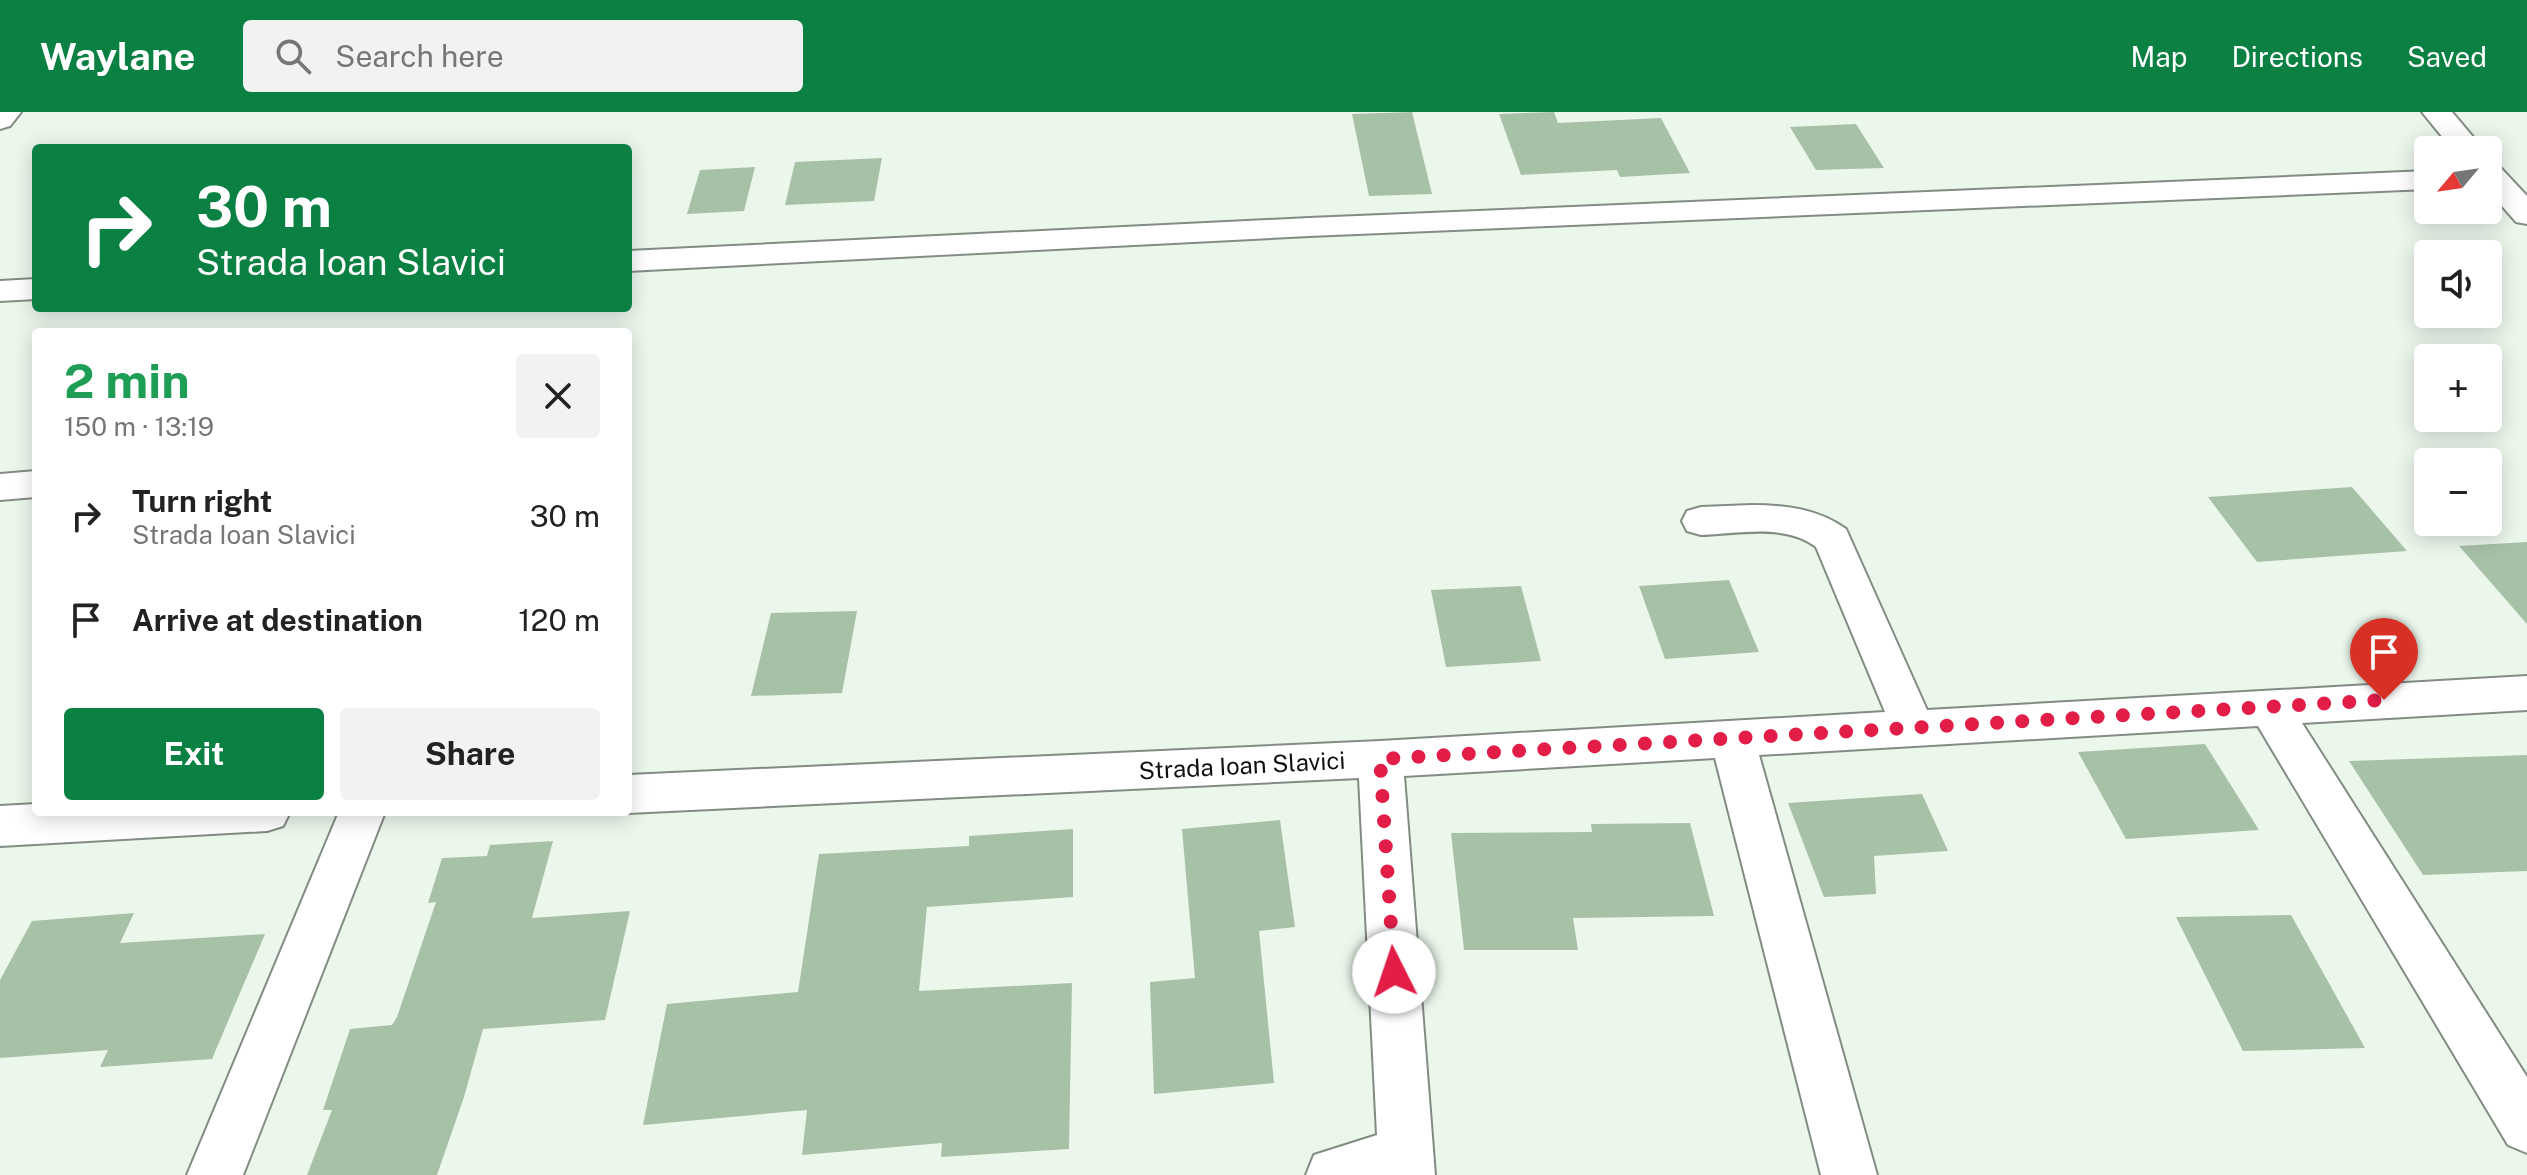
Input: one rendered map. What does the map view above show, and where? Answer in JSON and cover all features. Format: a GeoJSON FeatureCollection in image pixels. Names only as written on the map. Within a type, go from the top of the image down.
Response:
{"type":"FeatureCollection","features":[{"type":"Feature","properties":{"kind":"street"},"geometry":{"type":"LineString","coordinates":[[0,120],[7,112]]}},
{"type":"Feature","properties":{"kind":"street"},"geometry":{"type":"LineString","coordinates":[[2436,112],[2457,136]]}},
{"type":"Feature","properties":{"kind":"street"},"geometry":{"type":"LineString","coordinates":[[632,261],[1309,227],[2414,181]]}},
{"type":"Feature","properties":{"kind":"street"},"geometry":{"type":"LineString","coordinates":[[2502,189],[2527,215]]}},
{"type":"Feature","properties":{"kind":"street"},"geometry":{"type":"LineString","coordinates":[[0,291],[32,289]]}},
{"type":"Feature","properties":{"kind":"street"},"geometry":{"type":"LineString","coordinates":[[0,487],[32,484]]}},
{"type":"Feature","properties":{"kind":"street"},"geometry":{"type":"LineString","coordinates":[[1701,521],[1804,521],[1821,528],[1832,539],[1913,727]]}},
{"type":"Feature","properties":{"kind":"street","name":"Strada Ioan Slavici"},"geometry":{"type":"LineString","coordinates":[[632,794],[1380,759],[2527,693]]}},
{"type":"Feature","properties":{"kind":"street"},"geometry":{"type":"LineString","coordinates":[[2269,707],[2527,1126]]}},
{"type":"Feature","properties":{"kind":"street"},"geometry":{"type":"LineString","coordinates":[[1732,737],[1849,1175]]}},
{"type":"Feature","properties":{"kind":"street"},"geometry":{"type":"LineString","coordinates":[[1334,1175],[1406,1165],[1380,759]]}},
{"type":"Feature","properties":{"kind":"street"},"geometry":{"type":"LineString","coordinates":[[0,826],[191,816]]}},
{"type":"Feature","properties":{"kind":"street"},"geometry":{"type":"LineString","coordinates":[[215,1175],[360,816]]}},
{"type":"Feature","properties":{"kind":"building"},"geometry":{"type":"Polygon","coordinates":[[[1412,112],[1432,194],[1369,196],[1352,114],[1412,112]]]}},
{"type":"Feature","properties":{"kind":"building"},"geometry":{"type":"Polygon","coordinates":[[[1554,112],[1558,123],[1661,118],[1690,173],[1620,177],[1617,170],[1521,175],[1499,114],[1554,112]]]}},
{"type":"Feature","properties":{"kind":"building"},"geometry":{"type":"Polygon","coordinates":[[[1856,124],[1884,168],[1816,170],[1790,127],[1856,124]]]}},
{"type":"Feature","properties":{"kind":"building"},"geometry":{"type":"Polygon","coordinates":[[[882,158],[874,201],[785,205],[795,162],[882,158]]]}},
{"type":"Feature","properties":{"kind":"building"},"geometry":{"type":"Polygon","coordinates":[[[755,167],[744,211],[687,214],[700,170],[755,167]]]}},
{"type":"Feature","properties":{"kind":"building"},"geometry":{"type":"Polygon","coordinates":[[[2352,487],[2407,551],[2257,562],[2208,497],[2352,487]]]}},
{"type":"Feature","properties":{"kind":"building"},"geometry":{"type":"Polygon","coordinates":[[[2527,542],[2527,624],[2459,546],[2527,542]]]}},
{"type":"Feature","properties":{"kind":"building"},"geometry":{"type":"Polygon","coordinates":[[[1729,580],[1759,652],[1665,659],[1639,586],[1729,580]]]}},
{"type":"Feature","properties":{"kind":"building"},"geometry":{"type":"Polygon","coordinates":[[[1521,586],[1541,661],[1446,667],[1431,590],[1521,586]]]}},
{"type":"Feature","properties":{"kind":"building"},"geometry":{"type":"Polygon","coordinates":[[[857,611],[842,693],[751,696],[771,613],[857,611]]]}},
{"type":"Feature","properties":{"kind":"building"},"geometry":{"type":"Polygon","coordinates":[[[2205,744],[2259,830],[2126,839],[2078,752],[2205,744]]]}},
{"type":"Feature","properties":{"kind":"building"},"geometry":{"type":"Polygon","coordinates":[[[2527,755],[2527,871],[2423,875],[2349,761],[2527,755]]]}},
{"type":"Feature","properties":{"kind":"building"},"geometry":{"type":"Polygon","coordinates":[[[1922,794],[1948,851],[1874,856],[1876,894],[1824,897],[1788,803],[1922,794]]]}},
{"type":"Feature","properties":{"kind":"building"},"geometry":{"type":"Polygon","coordinates":[[[1280,820],[1295,927],[1259,931],[1274,1083],[1154,1094],[1150,982],[1195,978],[1182,829],[1280,820]]]}},
{"type":"Feature","properties":{"kind":"building"},"geometry":{"type":"Polygon","coordinates":[[[1690,823],[1714,916],[1573,918],[1578,950],[1464,950],[1451,833],[1592,832],[1591,824],[1690,823]]]}},
{"type":"Feature","properties":{"kind":"building"},"geometry":{"type":"Polygon","coordinates":[[[1073,829],[1073,897],[927,907],[919,991],[1072,983],[1069,1149],[941,1157],[942,1143],[802,1155],[807,1110],[643,1125],[667,1004],[798,992],[819,854],[969,846],[969,836],[1073,829]]]}},
{"type":"Feature","properties":{"kind":"building"},"geometry":{"type":"Polygon","coordinates":[[[553,841],[532,918],[630,911],[605,1020],[483,1029],[437,1175],[307,1175],[332,1110],[323,1110],[350,1029],[392,1025],[397,1017],[436,902],[428,903],[442,858],[487,856],[490,845],[553,841]]]}},
{"type":"Feature","properties":{"kind":"building"},"geometry":{"type":"Polygon","coordinates":[[[134,913],[120,943],[265,934],[212,1059],[100,1067],[108,1050],[0,1058],[0,980],[32,921],[134,913]]]}},
{"type":"Feature","properties":{"kind":"building"},"geometry":{"type":"Polygon","coordinates":[[[2291,915],[2365,1048],[2243,1051],[2176,917],[2291,915]]]}},
{"type":"Feature","properties":{"kind":"route"},"geometry":{"type":"LineString","coordinates":[[1394,972],[1380,759],[2384,700]]}}]}
